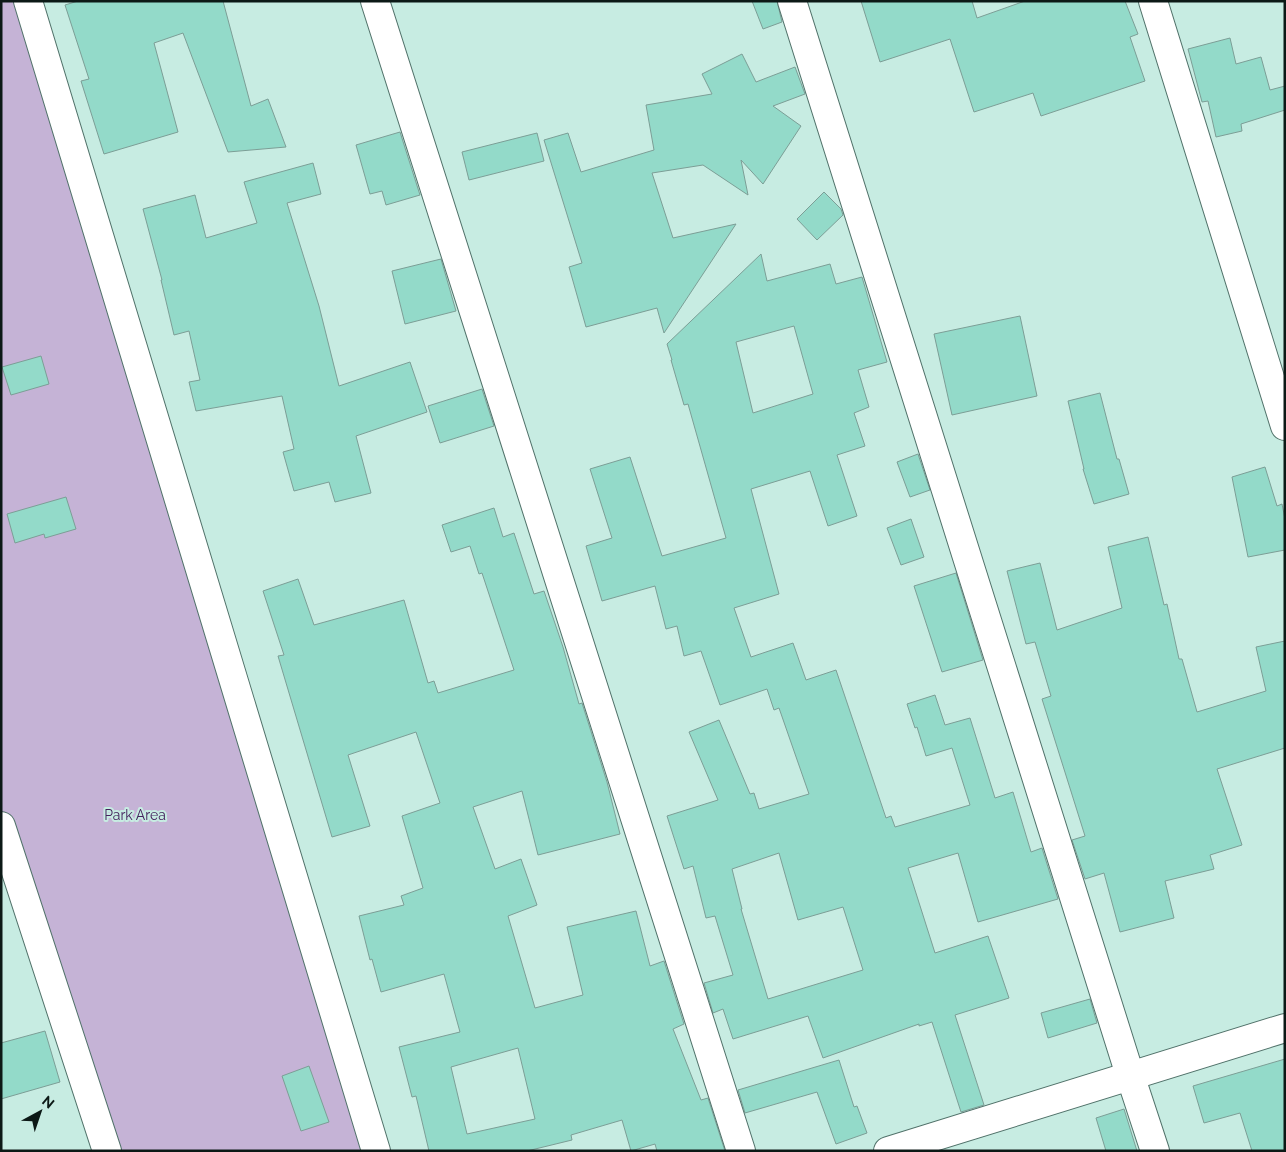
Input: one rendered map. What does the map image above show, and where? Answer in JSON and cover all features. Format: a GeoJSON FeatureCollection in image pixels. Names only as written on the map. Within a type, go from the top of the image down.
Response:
{"type":"FeatureCollection","features":[{"type":"Feature","properties":{"kind":"street"},"geometry":{"type":"LineString","coordinates":[[28,1],[376,1151]]}},
{"type":"Feature","properties":{"kind":"street"},"geometry":{"type":"LineString","coordinates":[[375,1],[741,1151]]}},
{"type":"Feature","properties":{"kind":"street"},"geometry":{"type":"LineString","coordinates":[[792,1],[1155,1151]]}},
{"type":"Feature","properties":{"kind":"street"},"geometry":{"type":"LineString","coordinates":[[1153,1],[1285,426]]}},
{"type":"Feature","properties":{"kind":"street"},"geometry":{"type":"LineString","coordinates":[[1,826],[107,1151]]}},
{"type":"Feature","properties":{"kind":"street"},"geometry":{"type":"LineString","coordinates":[[888,1151],[1285,1028]]}},
{"type":"Feature","properties":{"kind":"green space","name":"Park Area"},"geometry":{"type":"Polygon","coordinates":[[[1,1],[28,1],[376,1151],[101,1151],[1,832],[1,1]]]}},
{"type":"Feature","properties":{"kind":"building"},"geometry":{"type":"Polygon","coordinates":[[[78,1],[223,1],[251,106],[268,99],[286,147],[228,152],[183,33],[154,43],[178,132],[104,154],[81,81],[89,79],[65,5],[78,1]]]}},
{"type":"Feature","properties":{"kind":"building"},"geometry":{"type":"Polygon","coordinates":[[[752,1],[777,1],[782,22],[763,29],[752,1]]]}},
{"type":"Feature","properties":{"kind":"building"},"geometry":{"type":"Polygon","coordinates":[[[861,1],[972,1],[977,18],[1025,1],[1125,1],[1138,34],[1130,37],[1145,81],[1041,116],[1033,93],[974,112],[950,39],[880,62],[861,1]]]}},
{"type":"Feature","properties":{"kind":"building"},"geometry":{"type":"Polygon","coordinates":[[[1230,38],[1236,64],[1261,57],[1270,90],[1285,86],[1285,110],[1241,124],[1242,131],[1216,137],[1208,101],[1202,102],[1188,49],[1230,38]]]}},
{"type":"Feature","properties":{"kind":"building"},"geometry":{"type":"Polygon","coordinates":[[[742,54],[756,82],[795,67],[805,94],[773,106],[801,126],[763,184],[741,160],[748,195],[703,165],[652,173],[673,238],[736,224],[664,333],[657,308],[586,327],[569,267],[582,263],[544,140],[568,133],[581,172],[654,150],[646,105],[712,94],[702,74],[742,54]]]}},
{"type":"Feature","properties":{"kind":"building"},"geometry":{"type":"Polygon","coordinates":[[[400,132],[420,195],[386,205],[382,191],[370,194],[356,145],[400,132]]]}},
{"type":"Feature","properties":{"kind":"building"},"geometry":{"type":"Polygon","coordinates":[[[537,133],[544,161],[469,180],[462,152],[537,133]]]}},
{"type":"Feature","properties":{"kind":"building"},"geometry":{"type":"Polygon","coordinates":[[[313,163],[321,194],[287,203],[319,306],[339,386],[410,362],[427,412],[356,436],[371,493],[335,502],[329,482],[294,491],[283,452],[294,449],[282,396],[196,411],[189,382],[200,380],[189,331],[174,335],[143,209],[195,195],[206,238],[257,223],[244,182],[313,163]]]}},
{"type":"Feature","properties":{"kind":"building"},"geometry":{"type":"Polygon","coordinates":[[[824,192],[841,209],[843,215],[817,240],[797,219],[824,192]]]}},
{"type":"Feature","properties":{"kind":"building"},"geometry":{"type":"Polygon","coordinates":[[[761,254],[767,281],[830,264],[836,284],[862,277],[887,362],[858,370],[869,407],[854,413],[865,446],[837,455],[857,516],[828,526],[810,471],[751,489],[779,594],[734,608],[751,657],[793,643],[806,680],[836,670],[886,818],[891,816],[895,827],[970,805],[952,748],[926,756],[907,704],[935,695],[945,725],[970,718],[995,798],[1013,792],[1031,852],[1042,848],[1058,899],[978,922],[958,853],[908,868],[935,953],[988,936],[1009,998],[955,1015],[984,1105],[961,1112],[932,1022],[919,1026],[919,1024],[823,1058],[808,1016],[733,1039],[723,1009],[713,1013],[704,983],[733,975],[715,916],[706,918],[693,866],[684,869],[667,816],[718,800],[689,732],[719,720],[750,794],[754,793],[759,809],[809,794],[779,708],[774,710],[767,689],[720,705],[701,651],[684,656],[677,626],[666,629],[655,586],[602,601],[586,546],[612,538],[590,469],[630,457],[662,556],[726,538],[688,404],[684,405],[667,344],[761,254]],[[794,326],[736,342],[753,413],[813,394],[794,326]],[[779,853],[732,869],[741,909],[768,999],[863,970],[843,907],[798,920],[779,853]]]}},
{"type":"Feature","properties":{"kind":"building"},"geometry":{"type":"Polygon","coordinates":[[[441,259],[456,311],[405,324],[392,271],[441,259]]]}},
{"type":"Feature","properties":{"kind":"building"},"geometry":{"type":"Polygon","coordinates":[[[1020,316],[1037,396],[952,415],[934,334],[1020,316]]]}},
{"type":"Feature","properties":{"kind":"building"},"geometry":{"type":"Polygon","coordinates":[[[41,356],[49,384],[11,395],[2,367],[41,356]]]}},
{"type":"Feature","properties":{"kind":"building"},"geometry":{"type":"Polygon","coordinates":[[[482,389],[494,426],[440,443],[428,406],[482,389]]]}},
{"type":"Feature","properties":{"kind":"building"},"geometry":{"type":"Polygon","coordinates":[[[1100,393],[1117,459],[1119,459],[1129,494],[1094,504],[1083,469],[1068,401],[1100,393]]]}},
{"type":"Feature","properties":{"kind":"building"},"geometry":{"type":"Polygon","coordinates":[[[918,454],[930,490],[910,497],[897,462],[918,454]]]}},
{"type":"Feature","properties":{"kind":"building"},"geometry":{"type":"Polygon","coordinates":[[[1265,467],[1277,506],[1282,504],[1285,519],[1285,550],[1248,557],[1232,477],[1265,467]]]}},
{"type":"Feature","properties":{"kind":"building"},"geometry":{"type":"Polygon","coordinates":[[[66,497],[76,529],[45,538],[44,534],[15,543],[7,514],[66,497]]]}},
{"type":"Feature","properties":{"kind":"building"},"geometry":{"type":"Polygon","coordinates":[[[494,508],[503,537],[514,533],[534,594],[544,591],[563,647],[579,704],[582,703],[607,782],[620,834],[538,855],[522,791],[473,807],[495,869],[521,859],[537,905],[508,916],[535,1008],[583,995],[567,927],[636,911],[650,966],[664,961],[684,1024],[673,1029],[701,1100],[708,1098],[725,1151],[657,1151],[655,1144],[631,1151],[622,1120],[571,1135],[572,1140],[527,1151],[429,1151],[416,1096],[412,1097],[399,1047],[460,1032],[444,974],[381,992],[372,959],[370,960],[359,916],[404,905],[401,896],[423,888],[402,816],[440,803],[416,732],[348,755],[370,826],[332,837],[278,656],[284,655],[263,591],[298,579],[314,625],[404,600],[428,683],[434,681],[438,693],[514,670],[482,573],[479,574],[470,546],[451,552],[442,525],[494,508]],[[518,1048],[451,1067],[467,1134],[535,1119],[518,1048]]]}},
{"type":"Feature","properties":{"kind":"building"},"geometry":{"type":"Polygon","coordinates":[[[911,519],[924,557],[901,565],[887,528],[911,519]]]}},
{"type":"Feature","properties":{"kind":"building"},"geometry":{"type":"Polygon","coordinates":[[[1148,537],[1164,605],[1167,604],[1179,659],[1182,659],[1197,712],[1266,691],[1256,647],[1285,641],[1285,748],[1217,769],[1242,845],[1210,855],[1214,869],[1165,881],[1174,918],[1120,932],[1104,873],[1085,879],[1072,840],[1085,836],[1042,699],[1051,696],[1035,642],[1026,644],[1007,571],[1040,563],[1057,630],[1122,608],[1108,547],[1148,537]]]}},
{"type":"Feature","properties":{"kind":"building"},"geometry":{"type":"Polygon","coordinates":[[[956,573],[983,660],[942,672],[914,586],[956,573]]]}},
{"type":"Feature","properties":{"kind":"building"},"geometry":{"type":"Polygon","coordinates":[[[1090,999],[1097,1023],[1048,1038],[1041,1013],[1090,999]]]}},
{"type":"Feature","properties":{"kind":"building"},"geometry":{"type":"Polygon","coordinates":[[[45,1031],[60,1082],[1,1099],[1,1043],[45,1031]]]}},
{"type":"Feature","properties":{"kind":"building"},"geometry":{"type":"Polygon","coordinates":[[[1285,1059],[1285,1151],[1252,1151],[1240,1113],[1204,1123],[1193,1086],[1285,1059]]]}},
{"type":"Feature","properties":{"kind":"building"},"geometry":{"type":"Polygon","coordinates":[[[839,1060],[854,1107],[857,1106],[867,1133],[836,1144],[817,1092],[745,1113],[738,1090],[839,1060]]]}},
{"type":"Feature","properties":{"kind":"building"},"geometry":{"type":"Polygon","coordinates":[[[309,1066],[329,1122],[301,1131],[282,1076],[309,1066]]]}},
{"type":"Feature","properties":{"kind":"building"},"geometry":{"type":"Polygon","coordinates":[[[1124,1109],[1137,1151],[1106,1151],[1096,1118],[1124,1109]]]}}]}
